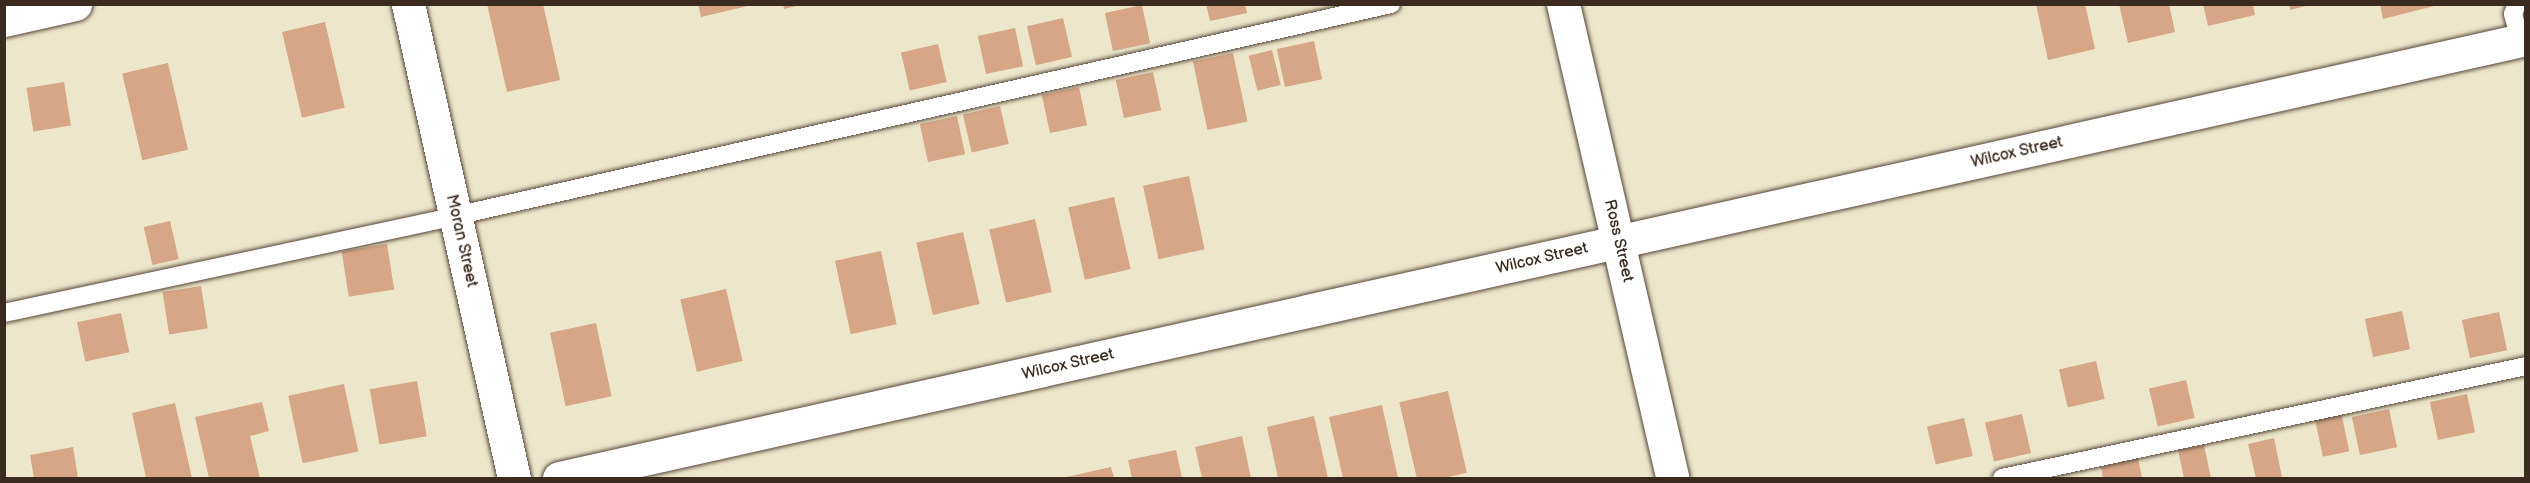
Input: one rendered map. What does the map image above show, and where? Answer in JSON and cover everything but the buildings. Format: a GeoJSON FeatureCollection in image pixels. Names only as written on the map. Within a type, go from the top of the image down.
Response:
{"type":"FeatureCollection","features":[{"type":"Feature","properties":{"kind":"street"},"geometry":{"type":"LineString","coordinates":[[4,20],[75,4]]}},
{"type":"Feature","properties":{"kind":"street","name":"Moran Street"},"geometry":{"type":"LineString","coordinates":[[408,4],[514,478]]}},
{"type":"Feature","properties":{"kind":"street","name":"Ross Street"},"geometry":{"type":"LineString","coordinates":[[1563,4],[1672,478]]}},
{"type":"Feature","properties":{"kind":"street","name":"Wilcox Street"},"geometry":{"type":"LineString","coordinates":[[559,478],[2523,40]]}},
{"type":"Feature","properties":{"kind":"lane"},"geometry":{"type":"LineString","coordinates":[[4,313],[455,216],[1391,4]]}},
{"type":"Feature","properties":{"kind":"lane"},"geometry":{"type":"LineString","coordinates":[[2517,4],[2513,14],[2523,40]]}},
{"type":"Feature","properties":{"kind":"lane"},"geometry":{"type":"LineString","coordinates":[[2002,478],[2526,366]]}}]}
